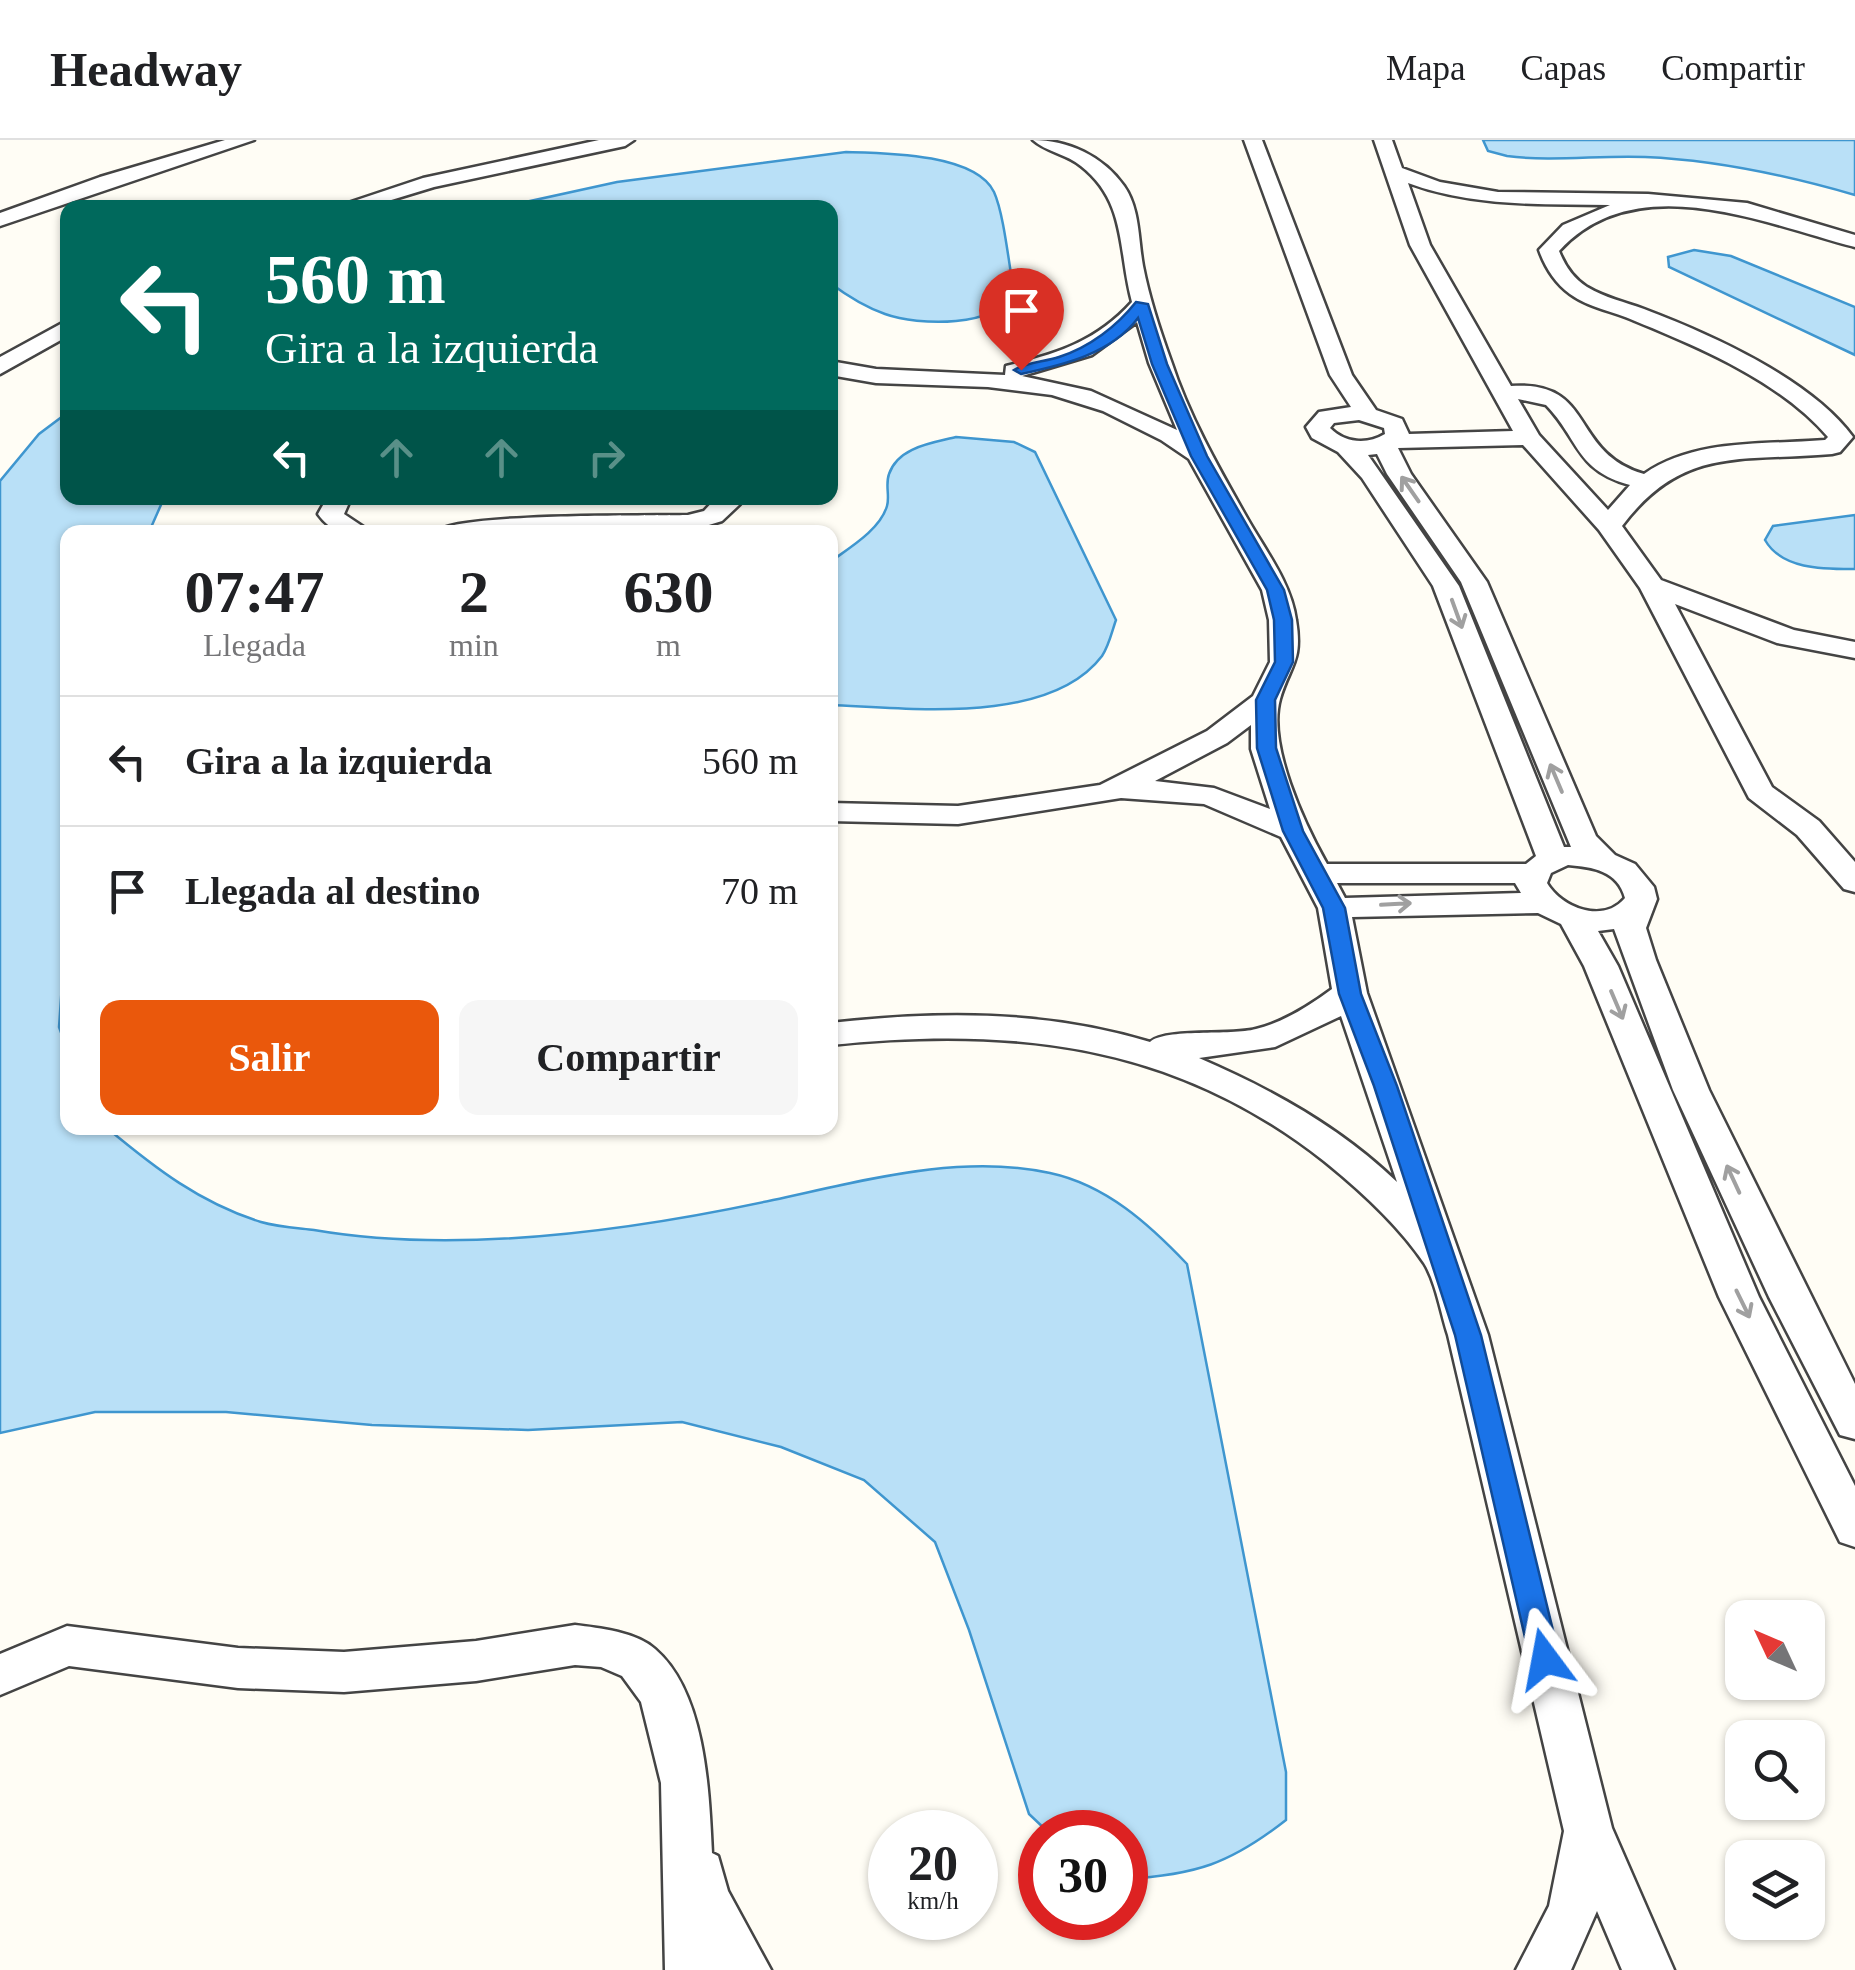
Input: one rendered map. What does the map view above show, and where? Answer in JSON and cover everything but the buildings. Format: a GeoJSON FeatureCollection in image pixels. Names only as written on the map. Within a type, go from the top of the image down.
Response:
{"type":"FeatureCollection","features":[{"type":"Feature","properties":{"kind":"street"},"geometry":{"type":"LineString","coordinates":[[0,220],[218,144],[245,140]]}},
{"type":"Feature","properties":{"kind":"street"},"geometry":{"type":"LineString","coordinates":[[370,200],[447,178],[625,140]]}},
{"type":"Feature","properties":{"kind":"street"},"geometry":{"type":"LineString","coordinates":[[1042,140],[1085,159],[1116,187],[1126,212],[1141,304],[1160,364],[1199,456],[1276,590],[1283,620],[1284,662],[1265,700],[1235,726],[1108,793]]}},
{"type":"Feature","properties":{"kind":"street"},"geometry":{"type":"LineString","coordinates":[[1252,140],[1341,375],[1367,414],[1391,437],[1399,474],[1474,582],[1582,840],[1604,861],[1633,877],[1642,898],[1630,928],[1691,1090],[1789,1297],[1855,1422]]}},
{"type":"Feature","properties":{"kind":"street"},"geometry":{"type":"LineString","coordinates":[[1383,140],[1396,182],[1450,304],[1524,429],[1609,526],[1652,586],[1760,792],[1808,828],[1855,882]]}},
{"type":"Feature","properties":{"kind":"street"},"geometry":{"type":"LineString","coordinates":[[1396,182],[1498,198],[1648,200],[1747,209],[1855,241]]}},
{"type":"Feature","properties":{"kind":"street"},"geometry":{"type":"LineString","coordinates":[[1572,200],[1597,214]]}},
{"type":"Feature","properties":{"kind":"street"},"geometry":{"type":"LineString","coordinates":[[1609,526],[1647,482],[1675,467],[1710,456],[1832,447],[1841,436],[1831,421],[1807,403],[1681,334],[1575,288],[1554,266],[1549,250],[1566,229],[1597,214],[1648,200]]}},
{"type":"Feature","properties":{"kind":"street"},"geometry":{"type":"LineString","coordinates":[[838,394],[878,382],[1000,373],[1066,360],[1126,325],[1141,304]]}},
{"type":"Feature","properties":{"kind":"street"},"geometry":{"type":"LineString","coordinates":[[0,367],[60,330]]}},
{"type":"Feature","properties":{"kind":"street"},"geometry":{"type":"LineString","coordinates":[[0,343],[36,342]]}},
{"type":"Feature","properties":{"kind":"street"},"geometry":{"type":"LineString","coordinates":[[838,369],[874,375],[1009,380],[1070,390],[1152,423],[1199,456]]}},
{"type":"Feature","properties":{"kind":"street"},"geometry":{"type":"LineString","coordinates":[[1337,414],[1334,387],[1341,375]]}},
{"type":"Feature","properties":{"kind":"street"},"geometry":{"type":"LineString","coordinates":[[1504,392],[1528,389],[1556,400],[1595,459],[1608,469],[1647,482]]}},
{"type":"Feature","properties":{"kind":"street"},"geometry":{"type":"LineString","coordinates":[[1367,414],[1337,414],[1321,422],[1320,433],[1346,446],[1371,474],[1446,586],[1551,888],[1601,966],[1739,1297],[1855,1529]]}},
{"type":"Feature","properties":{"kind":"street"},"geometry":{"type":"LineString","coordinates":[[1346,446],[1391,437],[1524,429]]}},
{"type":"Feature","properties":{"kind":"street"},"geometry":{"type":"LineString","coordinates":[[336,505],[331,514],[343,525]]}},
{"type":"Feature","properties":{"kind":"street"},"geometry":{"type":"LineString","coordinates":[[628,525],[689,524],[713,516],[727,505]]}},
{"type":"Feature","properties":{"kind":"street"},"geometry":{"type":"LineString","coordinates":[[1652,586],[1787,637],[1855,650]]}},
{"type":"Feature","properties":{"kind":"street"},"geometry":{"type":"LineString","coordinates":[[1674,628],[1700,615],[1718,612]]}},
{"type":"Feature","properties":{"kind":"street"},"geometry":{"type":"LineString","coordinates":[[1265,700],[1266,748],[1293,831],[1334,908],[1350,994],[1468,1335],[1587,1828],[1648,1970]]}},
{"type":"Feature","properties":{"kind":"street"},"geometry":{"type":"LineString","coordinates":[[838,812],[958,814],[1168,787],[1226,798],[1293,831]]}},
{"type":"Feature","properties":{"kind":"street"},"geometry":{"type":"LineString","coordinates":[[1334,908],[1551,888],[1586,857],[1604,861]]}},
{"type":"Feature","properties":{"kind":"street"},"geometry":{"type":"LineString","coordinates":[[1316,874],[1551,888],[1610,920],[1626,916],[1642,898]]}},
{"type":"Feature","properties":{"kind":"street"},"geometry":{"type":"LineString","coordinates":[[1113,1042],[1211,1048],[1277,1038],[1318,1018],[1350,994]]}},
{"type":"Feature","properties":{"kind":"street"},"geometry":{"type":"LineString","coordinates":[[838,1033],[927,1023],[1009,1025],[1113,1042],[1167,1056],[1235,1084],[1304,1125],[1369,1177],[1443,1260]]}},
{"type":"Feature","properties":{"kind":"street"},"geometry":{"type":"LineString","coordinates":[[0,1675],[66,1646],[238,1668],[344,1672],[476,1661],[574,1645],[604,1648],[638,1662],[660,1691],[670,1716],[685,1783],[704,1896],[746,1970]]}},
{"type":"Feature","properties":{"kind":"street"},"geometry":{"type":"LineString","coordinates":[[685,1783],[692,1970]]}},
{"type":"Feature","properties":{"kind":"street"},"geometry":{"type":"LineString","coordinates":[[1542,1970],[1562,1940],[1582,1888],[1587,1828]]}},
{"type":"Feature","properties":{"kind":"water"},"geometry":{"type":"Polygon","coordinates":[[[1483,140],[1855,140],[1855,195],[1777,175],[1698,161],[1507,156],[1488,151],[1483,140]]]}},
{"type":"Feature","properties":{"kind":"water"},"geometry":{"type":"Polygon","coordinates":[[[846,152],[949,162],[984,179],[994,192],[1014,292],[992,312],[956,321],[899,318],[863,304],[838,288],[838,200],[535,200],[617,182],[846,152]]]}},
{"type":"Feature","properties":{"kind":"water"},"geometry":{"type":"Polygon","coordinates":[[[1694,250],[1731,256],[1855,307],[1855,355],[1669,267],[1668,257],[1694,250]]]}},
{"type":"Feature","properties":{"kind":"water"},"geometry":{"type":"Polygon","coordinates":[[[60,418],[60,505],[161,505],[152,525],[60,525],[60,1135],[116,1135],[179,1183],[218,1205],[261,1222],[369,1237],[485,1240],[603,1230],[911,1172],[981,1166],[1050,1173],[1108,1197],[1142,1221],[1187,1264],[1286,1772],[1286,1820],[1247,1847],[1211,1865],[1148,1877],[1148,1810],[1028,1810],[969,1630],[935,1542],[864,1480],[781,1447],[682,1422],[528,1430],[372,1425],[226,1412],[95,1412],[0,1433],[0,481],[39,434],[60,418]]]}},
{"type":"Feature","properties":{"kind":"water"},"geometry":{"type":"Polygon","coordinates":[[[956,437],[1014,442],[1035,452],[1116,620],[1102,656],[1078,678],[1048,694],[975,708],[838,705],[838,556],[878,523],[888,502],[887,482],[893,465],[917,448],[956,437]]]}},
{"type":"Feature","properties":{"kind":"water"},"geometry":{"type":"Polygon","coordinates":[[[1855,515],[1855,569],[1805,566],[1782,557],[1765,540],[1773,526],[1855,515]]]}},
{"type":"Feature","properties":{"kind":"route"},"geometry":{"type":"LineString","coordinates":[[1021,370],[1066,360],[1095,345],[1126,325],[1141,304],[1160,364],[1199,456],[1276,590],[1283,620],[1284,662],[1265,700],[1266,748],[1293,831],[1334,908],[1350,994],[1468,1335],[1545,1659]]}}]}
